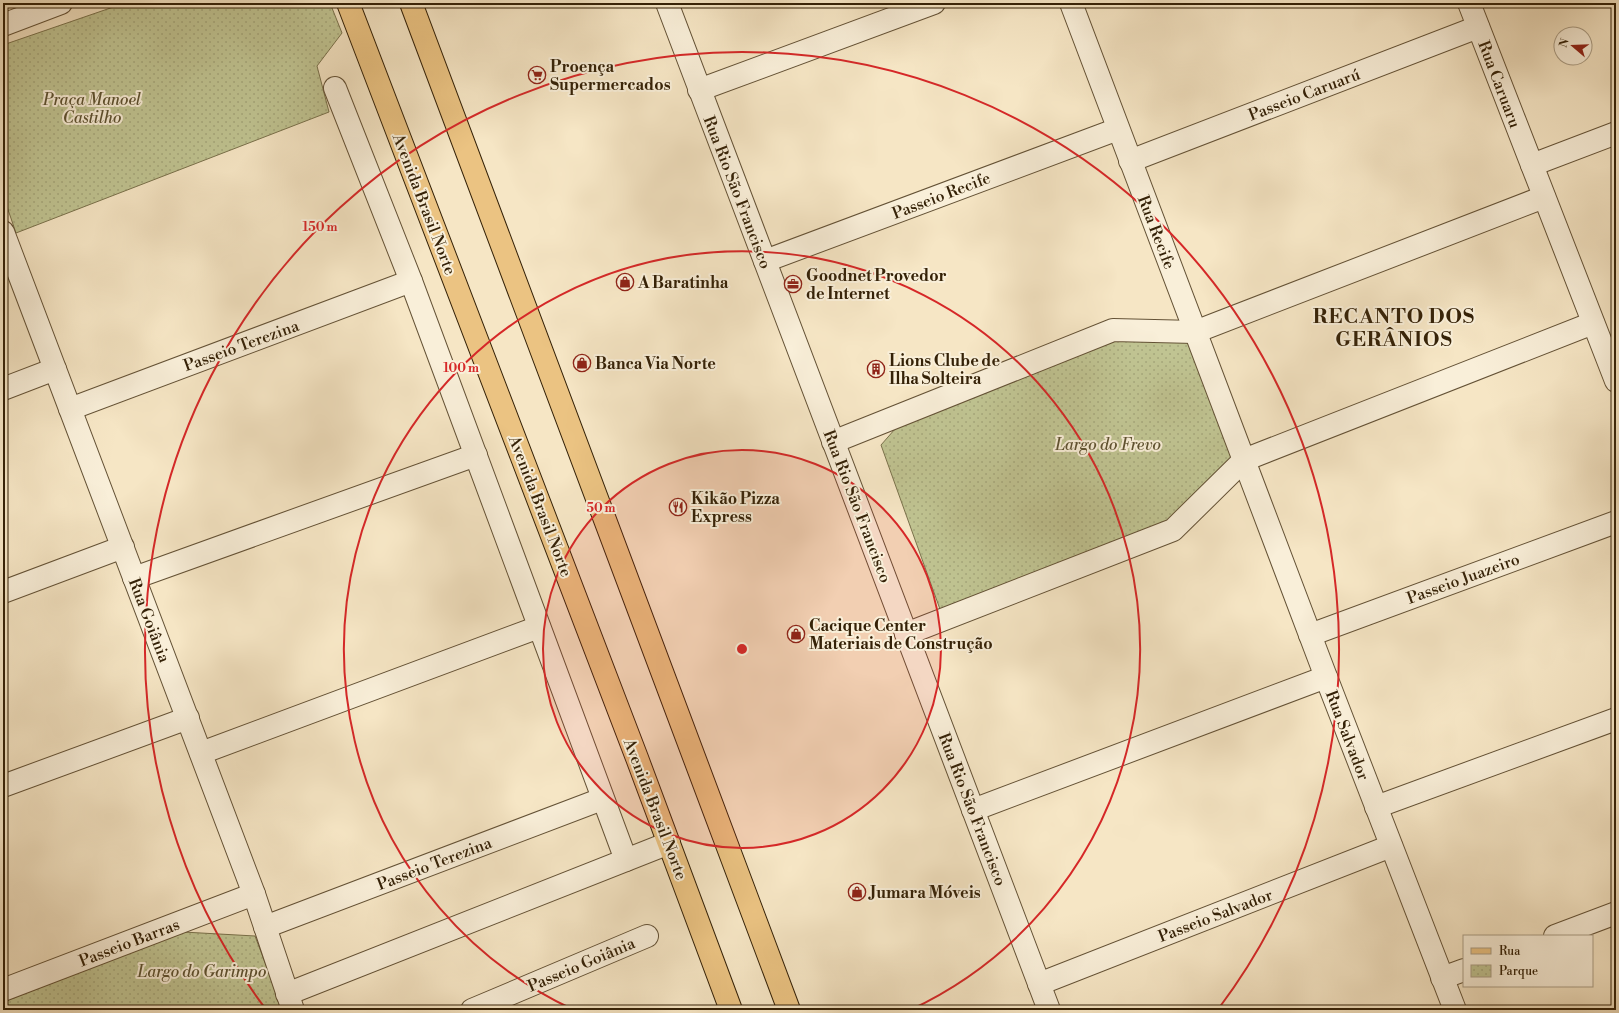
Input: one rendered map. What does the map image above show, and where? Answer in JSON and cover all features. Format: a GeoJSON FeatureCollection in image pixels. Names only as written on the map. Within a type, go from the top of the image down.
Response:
{"type":"FeatureCollection","features":[{"type":"Feature","properties":{"kind":"main road","name":"Avenida Brasil Norte"},"geometry":{"type":"LineString","coordinates":[[348,3],[669,843],[731,1010]]}},
{"type":"Feature","properties":{"kind":"main road"},"geometry":{"type":"LineString","coordinates":[[411,3],[789,1010]]}},
{"type":"Feature","properties":{"kind":"street"},"geometry":{"type":"LineString","coordinates":[[3,25],[62,3]]}},
{"type":"Feature","properties":{"kind":"street","name":"Rua Rio São Francisco"},"geometry":{"type":"LineString","coordinates":[[666,3],[1049,1010]]}},
{"type":"Feature","properties":{"kind":"street"},"geometry":{"type":"LineString","coordinates":[[699,90],[934,3]]}},
{"type":"Feature","properties":{"kind":"street","name":"Rua Recife"},"geometry":{"type":"LineString","coordinates":[[1071,3],[1244,460]]}},
{"type":"Feature","properties":{"kind":"street","name":"Rua Caruaru"},"geometry":{"type":"LineString","coordinates":[[1469,3],[1593,323],[1614,367]]}},
{"type":"Feature","properties":{"kind":"street","name":"Passeio Caruarú"},"geometry":{"type":"LineString","coordinates":[[1130,161],[1478,27]]}},
{"type":"Feature","properties":{"kind":"street"},"geometry":{"type":"LineString","coordinates":[[335,88],[411,281],[602,799],[626,860]]}},
{"type":"Feature","properties":{"kind":"street","name":"Passeio Recife"},"geometry":{"type":"LineString","coordinates":[[765,261],[1118,129]]}},
{"type":"Feature","properties":{"kind":"street"},"geometry":{"type":"LineString","coordinates":[[1532,165],[1616,133]]}},
{"type":"Feature","properties":{"kind":"street"},"geometry":{"type":"LineString","coordinates":[[834,442],[1114,330],[1195,332],[1544,197]]}},
{"type":"Feature","properties":{"kind":"street","name":"Rua Goiânia"},"geometry":{"type":"LineString","coordinates":[[3,232],[254,894],[290,1002]]}},
{"type":"Feature","properties":{"kind":"street","name":"Passeio Terezina"},"geometry":{"type":"LineString","coordinates":[[70,409],[411,281]]}},
{"type":"Feature","properties":{"kind":"street"},"geometry":{"type":"LineString","coordinates":[[906,634],[1173,530],[1244,460],[1593,323]]}},
{"type":"Feature","properties":{"kind":"street"},"geometry":{"type":"LineString","coordinates":[[3,389],[55,369]]}},
{"type":"Feature","properties":{"kind":"street"},"geometry":{"type":"LineString","coordinates":[[134,578],[476,455]]}},
{"type":"Feature","properties":{"kind":"street","name":"Rua Salvador"},"geometry":{"type":"LineString","coordinates":[[1244,460],[1455,1010]]}},
{"type":"Feature","properties":{"kind":"street","name":"Passeio Juazeiro"},"geometry":{"type":"LineString","coordinates":[[1310,635],[1616,522]]}},
{"type":"Feature","properties":{"kind":"street"},"geometry":{"type":"LineString","coordinates":[[3,592],[123,547]]}},
{"type":"Feature","properties":{"kind":"street"},"geometry":{"type":"LineString","coordinates":[[201,754],[539,627]]}},
{"type":"Feature","properties":{"kind":"street"},"geometry":{"type":"LineString","coordinates":[[973,810],[1326,677]]}},
{"type":"Feature","properties":{"kind":"street"},"geometry":{"type":"LineString","coordinates":[[3,786],[188,718]]}},
{"type":"Feature","properties":{"kind":"street"},"geometry":{"type":"LineString","coordinates":[[1376,807],[1616,719]]}},
{"type":"Feature","properties":{"kind":"street","name":"Passeio Terezina"},"geometry":{"type":"LineString","coordinates":[[265,927],[602,799]]}},
{"type":"Feature","properties":{"kind":"street"},"geometry":{"type":"LineString","coordinates":[[290,1002],[669,843]]}},
{"type":"Feature","properties":{"kind":"street","name":"Passeio Salvador"},"geometry":{"type":"LineString","coordinates":[[1039,984],[1391,846]]}},
{"type":"Feature","properties":{"kind":"street","name":"Passeio Barras"},"geometry":{"type":"LineString","coordinates":[[3,990],[254,894]]}},
{"type":"Feature","properties":{"kind":"street"},"geometry":{"type":"LineString","coordinates":[[1558,935],[1616,913]]}},
{"type":"Feature","properties":{"kind":"street","name":"Passeio Goiânia"},"geometry":{"type":"LineString","coordinates":[[472,1010],[647,936]]}},
{"type":"Feature","properties":{"kind":"street"},"geometry":{"type":"LineString","coordinates":[[1442,978],[1463,970]]}},
{"type":"Feature","properties":{"kind":"green space","name":"Praça Manoel Castilho"},"geometry":{"type":"Polygon","coordinates":[[[125,3],[330,3],[342,33],[317,66],[329,112],[16,233],[3,195],[3,45],[125,3]]]}},
{"type":"Feature","properties":{"kind":"green space","name":"Largo do Frevo"},"geometry":{"type":"Polygon","coordinates":[[[1118,336],[1189,339],[1234,460],[1170,524],[941,612],[881,445],[902,421],[1118,336]]]}},
{"type":"Feature","properties":{"kind":"green space","name":"Largo do Garimpo"},"geometry":{"type":"Polygon","coordinates":[[[183,932],[255,936],[283,1010],[3,1010],[3,1002],[183,932]]]}},
{"type":"Feature","properties":{"kind":"place","name":"Proença Supermercados"},"geometry":{"type":"Point","coordinates":[537,75]}},
{"type":"Feature","properties":{"kind":"place","name":"A Baratinha"},"geometry":{"type":"Point","coordinates":[625,282]}},
{"type":"Feature","properties":{"kind":"place","name":"Goodnet Provedor de Internet"},"geometry":{"type":"Point","coordinates":[793,284]}},
{"type":"Feature","properties":{"kind":"place","name":"Banca Via Norte"},"geometry":{"type":"Point","coordinates":[582,363]}},
{"type":"Feature","properties":{"kind":"place","name":"Lions Clube de Ilha Solteira"},"geometry":{"type":"Point","coordinates":[876,369]}},
{"type":"Feature","properties":{"kind":"place","name":"Kikão Pizza Express"},"geometry":{"type":"Point","coordinates":[678,507]}},
{"type":"Feature","properties":{"kind":"place","name":"Cacique Center Materiais de Construção"},"geometry":{"type":"Point","coordinates":[796,634]}},
{"type":"Feature","properties":{"kind":"place","name":"Jumara Móveis"},"geometry":{"type":"Point","coordinates":[857,892]}},
{"type":"Feature","properties":{"kind":"district","name":"RECANTO DOS GERÂNIOS"},"geometry":{"type":"Point","coordinates":[1394,328]}}]}
